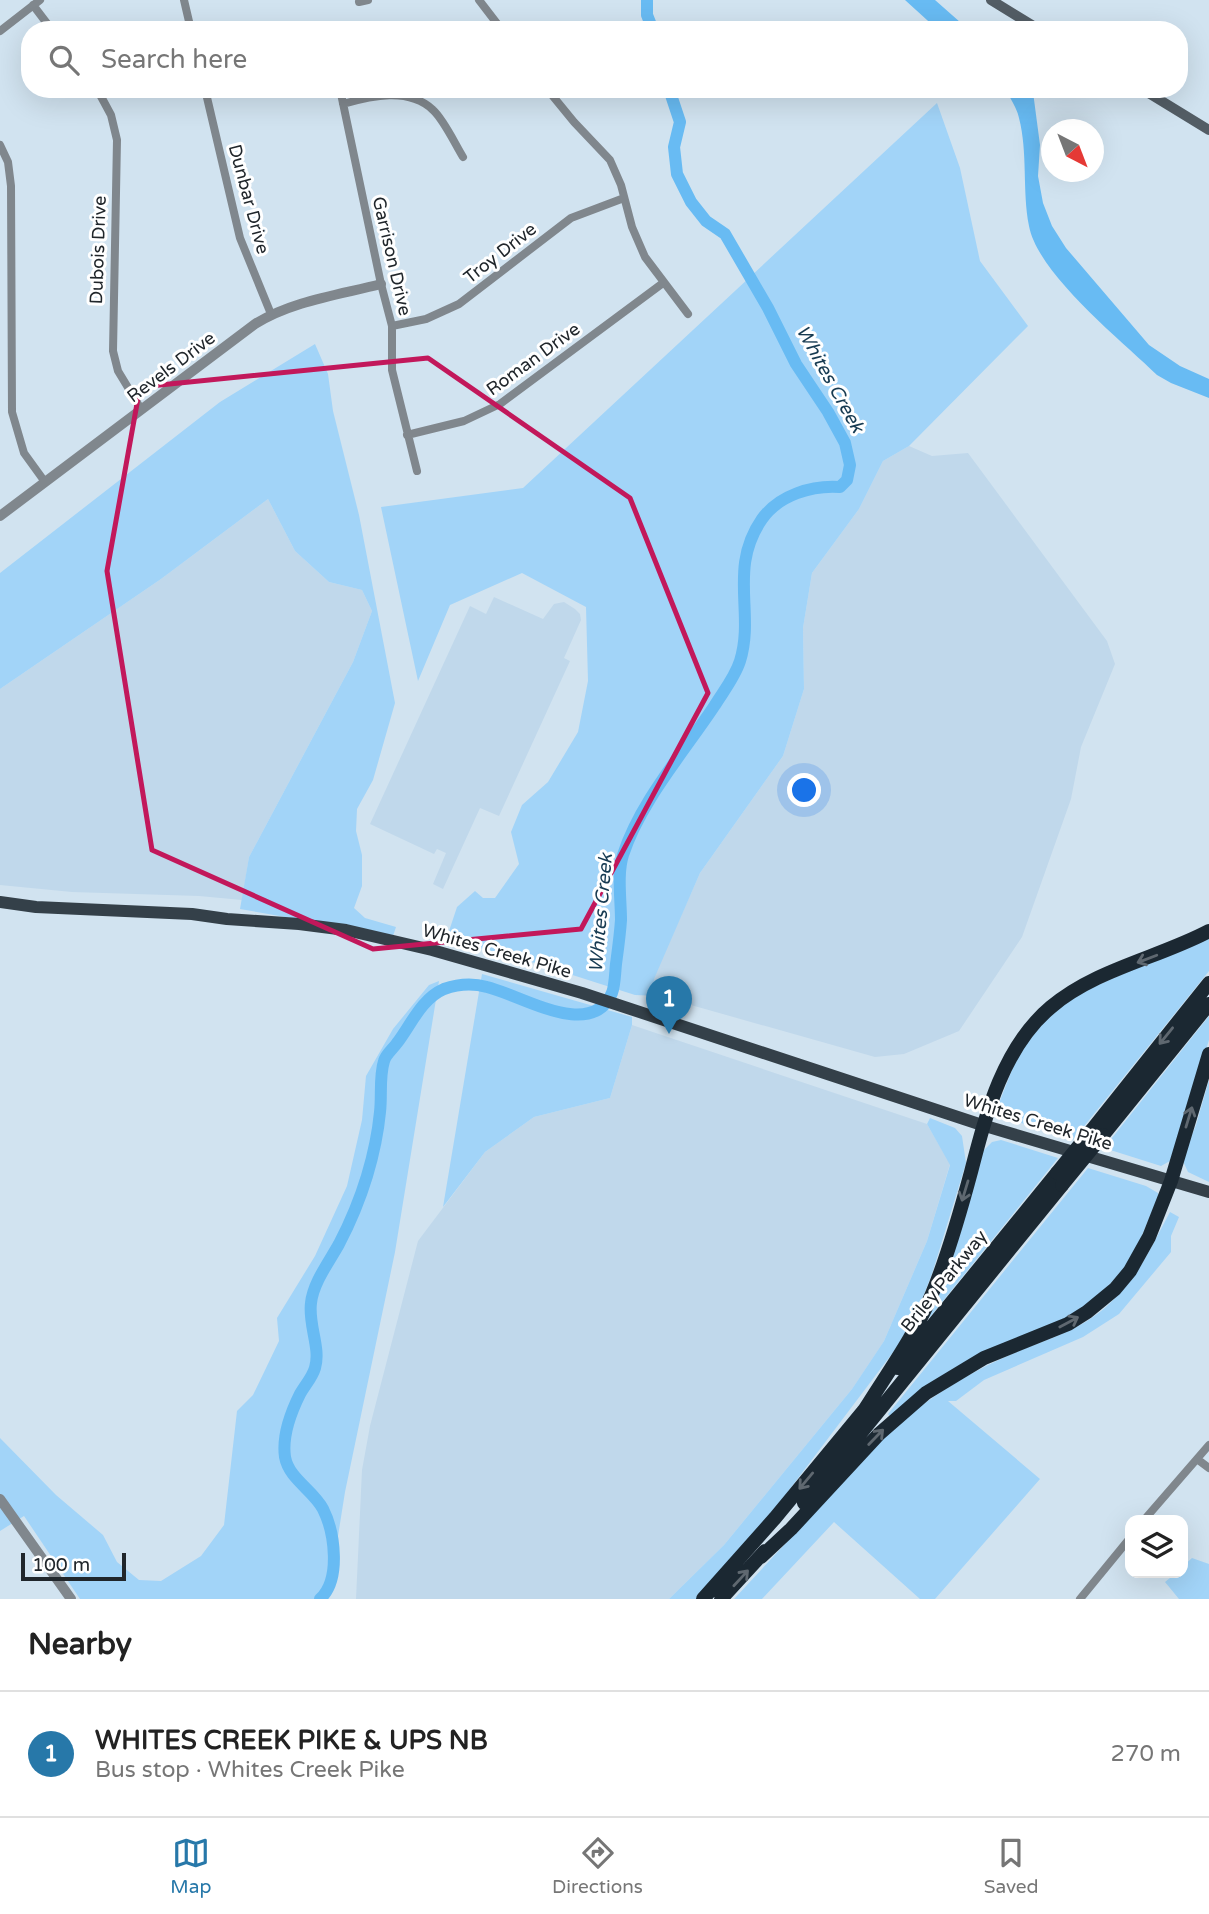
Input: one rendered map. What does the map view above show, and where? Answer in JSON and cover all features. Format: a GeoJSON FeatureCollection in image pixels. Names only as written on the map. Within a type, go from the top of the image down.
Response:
{"type":"FeatureCollection","features":[{"type":"Feature","properties":{"kind":"highway"},"geometry":{"type":"LineString","coordinates":[[865,1409],[923,1314],[932,1294],[971,1173],[982,1125],[1018,1045],[1049,1009],[1089,982],[1209,931]]}},
{"type":"Feature","properties":{"kind":"highway","name":"Briley Parkway"},"geometry":{"type":"LineString","coordinates":[[1097,1133],[1209,983]]}},
{"type":"Feature","properties":{"kind":"highway","name":"Briley Parkway"},"geometry":{"type":"LineString","coordinates":[[703,1599],[775,1518],[1097,1133],[1209,1004]]}},
{"type":"Feature","properties":{"kind":"highway"},"geometry":{"type":"LineString","coordinates":[[761,1557],[879,1434],[926,1393],[985,1358],[1068,1324],[1103,1300],[1130,1271],[1141,1254],[1171,1181],[1209,1054]]}},
{"type":"Feature","properties":{"kind":"highway","name":"Briley Parkway"},"geometry":{"type":"LineString","coordinates":[[721,1599],[761,1557],[1059,1179]]}},
{"type":"Feature","properties":{"kind":"main road"},"geometry":{"type":"LineString","coordinates":[[991,0],[1025,21]]}},
{"type":"Feature","properties":{"kind":"main road"},"geometry":{"type":"LineString","coordinates":[[1157,98],[1209,130]]}},
{"type":"Feature","properties":{"kind":"main road","name":"Whites Creek Pike"},"geometry":{"type":"LineString","coordinates":[[0,902],[50,908],[192,914],[346,930],[432,950],[582,993],[982,1125],[1209,1192]]}},
{"type":"Feature","properties":{"kind":"street"},"geometry":{"type":"LineString","coordinates":[[184,0],[189,21]]}},
{"type":"Feature","properties":{"kind":"street"},"geometry":{"type":"LineString","coordinates":[[479,0],[495,21]]}},
{"type":"Feature","properties":{"kind":"street"},"geometry":{"type":"LineString","coordinates":[[0,31],[36,3],[47,21]]}},
{"type":"Feature","properties":{"kind":"street","name":"Dubois Drive"},"geometry":{"type":"LineString","coordinates":[[102,98],[111,115],[117,140],[113,351],[118,370],[141,409]]}},
{"type":"Feature","properties":{"kind":"street","name":"Dunbar Drive"},"geometry":{"type":"LineString","coordinates":[[207,98],[240,238],[271,314]]}},
{"type":"Feature","properties":{"kind":"street","name":"Garrison Drive"},"geometry":{"type":"LineString","coordinates":[[342,98],[380,285],[392,326],[392,370],[417,471]]}},
{"type":"Feature","properties":{"kind":"street"},"geometry":{"type":"LineString","coordinates":[[343,104],[364,98]]}},
{"type":"Feature","properties":{"kind":"street"},"geometry":{"type":"LineString","coordinates":[[414,98],[433,110],[463,157]]}},
{"type":"Feature","properties":{"kind":"street"},"geometry":{"type":"LineString","coordinates":[[554,98],[610,160],[639,245],[663,283],[688,314]]}},
{"type":"Feature","properties":{"kind":"street"},"geometry":{"type":"LineString","coordinates":[[0,145],[8,162],[11,186],[11,390],[14,420],[24,453],[45,482]]}},
{"type":"Feature","properties":{"kind":"street","name":"Troy Drive"},"geometry":{"type":"LineString","coordinates":[[392,326],[426,318],[459,304],[571,218],[624,198]]}},
{"type":"Feature","properties":{"kind":"street","name":"Roman Drive"},"geometry":{"type":"LineString","coordinates":[[408,435],[464,421],[500,404],[663,283]]}},
{"type":"Feature","properties":{"kind":"street","name":"Revels Drive"},"geometry":{"type":"LineString","coordinates":[[0,516],[271,314],[380,285]]}},
{"type":"Feature","properties":{"kind":"street"},"geometry":{"type":"LineString","coordinates":[[0,313],[11,313]]}},
{"type":"Feature","properties":{"kind":"street"},"geometry":{"type":"LineString","coordinates":[[1148,1515],[1209,1445]]}},
{"type":"Feature","properties":{"kind":"street"},"geometry":{"type":"LineString","coordinates":[[1197,1459],[1209,1468]]}},
{"type":"Feature","properties":{"kind":"street"},"geometry":{"type":"LineString","coordinates":[[0,1499],[71,1599]]}},
{"type":"Feature","properties":{"kind":"street"},"geometry":{"type":"LineString","coordinates":[[1080,1599],[1125,1544]]}},
{"type":"Feature","properties":{"kind":"highlighted area"},"geometry":{"type":"Polygon","coordinates":[[[428,358],[630,498],[708,693],[581,929],[373,949],[152,850],[107,571],[140,387],[428,358]]]}},
{"type":"Feature","properties":{"kind":"shaded area"},"geometry":{"type":"Polygon","coordinates":[[[905,0],[935,0],[959,21],[928,21],[905,0]]]}},
{"type":"Feature","properties":{"kind":"shaded area"},"geometry":{"type":"Polygon","coordinates":[[[1010,98],[1034,98],[1040,145],[1038,176],[1043,203],[1052,226],[1066,248],[1149,345],[1180,366],[1209,379],[1209,398],[1157,375],[1083,305],[1048,265],[1029,226],[1022,131],[1017,111],[1010,98]]]}},
{"type":"Feature","properties":{"kind":"shaded area"},"geometry":{"type":"Polygon","coordinates":[[[937,103],[960,168],[980,261],[1028,326],[909,446],[883,461],[859,509],[812,573],[803,628],[804,689],[783,756],[700,873],[654,979],[659,996],[635,995],[535,963],[446,940],[457,907],[475,891],[483,898],[495,898],[519,864],[511,832],[522,805],[548,782],[578,732],[588,681],[586,607],[522,573],[450,605],[418,681],[381,507],[523,488],[937,103]]]}},
{"type":"Feature","properties":{"kind":"shaded area"},"geometry":{"type":"Polygon","coordinates":[[[315,344],[328,374],[333,411],[359,515],[395,703],[373,780],[357,809],[356,831],[362,855],[362,886],[354,908],[365,918],[396,927],[393,936],[240,909],[249,857],[353,662],[372,611],[362,590],[329,582],[295,551],[268,499],[161,579],[0,689],[0,573],[220,402],[315,344]]]}},
{"type":"Feature","properties":{"kind":"shaded area"},"geometry":{"type":"Polygon","coordinates":[[[909,446],[932,456],[968,453],[1107,641],[1115,664],[1081,747],[1071,799],[1022,937],[959,1031],[904,1054],[875,1057],[659,996],[653,979],[700,873],[783,756],[804,689],[803,628],[812,573],[859,509],[883,461],[909,446]]]}},
{"type":"Feature","properties":{"kind":"shaded area"},"geometry":{"type":"Polygon","coordinates":[[[268,499],[295,551],[329,582],[362,590],[372,611],[353,662],[249,857],[242,900],[72,892],[0,885],[0,689],[161,579],[268,499]]]}},
{"type":"Feature","properties":{"kind":"shaded area"},"geometry":{"type":"Polygon","coordinates":[[[494,597],[543,619],[554,604],[564,602],[580,614],[581,620],[564,658],[570,661],[499,816],[480,808],[443,889],[433,884],[446,853],[437,849],[434,854],[370,824],[470,606],[486,614],[494,597]]]}},
{"type":"Feature","properties":{"kind":"shaded area"},"geometry":{"type":"Polygon","coordinates":[[[1209,936],[1209,971],[1073,1140],[997,1115],[996,1111],[1022,1049],[1047,1018],[1073,996],[1209,936]]]}},
{"type":"Feature","properties":{"kind":"shaded area"},"geometry":{"type":"Polygon","coordinates":[[[482,974],[632,1017],[632,1025],[610,1098],[534,1117],[485,1152],[443,1207],[482,974]]]}},
{"type":"Feature","properties":{"kind":"shaded area"},"geometry":{"type":"Polygon","coordinates":[[[439,981],[395,1252],[345,1492],[328,1599],[80,1599],[24,1516],[0,1531],[0,1438],[56,1495],[103,1535],[117,1562],[139,1580],[161,1581],[201,1556],[224,1525],[237,1411],[253,1395],[279,1341],[277,1318],[315,1256],[347,1186],[362,1120],[366,1076],[393,1029],[429,985],[439,981]]]}},
{"type":"Feature","properties":{"kind":"shaded area"},"geometry":{"type":"Polygon","coordinates":[[[1209,1016],[1209,1040],[1170,1161],[1161,1166],[1104,1148],[1209,1016]]]}},
{"type":"Feature","properties":{"kind":"shaded area"},"geometry":{"type":"Polygon","coordinates":[[[632,1025],[927,1124],[950,1164],[927,1241],[884,1341],[852,1389],[724,1545],[669,1599],[356,1599],[362,1470],[370,1426],[418,1241],[485,1152],[534,1117],[610,1098],[632,1025]]]}},
{"type":"Feature","properties":{"kind":"shaded area"},"geometry":{"type":"Polygon","coordinates":[[[1209,1080],[1209,1182],[1188,1172],[1182,1159],[1196,1125],[1209,1080]]]}},
{"type":"Feature","properties":{"kind":"shaded area"},"geometry":{"type":"Polygon","coordinates":[[[930,1118],[955,1128],[962,1136],[966,1163],[932,1274],[917,1312],[897,1347],[777,1506],[697,1599],[669,1599],[724,1545],[852,1389],[884,1341],[927,1241],[950,1165],[927,1124],[930,1118]]]}},
{"type":"Feature","properties":{"kind":"shaded area"},"geometry":{"type":"Polygon","coordinates":[[[1001,1140],[1058,1158],[930,1317],[927,1315],[983,1151],[992,1142],[1001,1140]]]}},
{"type":"Feature","properties":{"kind":"shaded area"},"geometry":{"type":"Polygon","coordinates":[[[1088,1168],[1146,1186],[1158,1193],[1130,1264],[1085,1309],[891,1418],[888,1414],[1088,1168]]]}},
{"type":"Feature","properties":{"kind":"shaded area"},"geometry":{"type":"Polygon","coordinates":[[[1170,1212],[1179,1217],[1171,1236],[1171,1252],[1119,1314],[1083,1337],[984,1380],[956,1401],[948,1401],[1040,1479],[935,1599],[920,1599],[834,1522],[762,1599],[734,1599],[890,1431],[916,1410],[972,1373],[1071,1330],[1108,1305],[1136,1272],[1170,1212]]]}},
{"type":"Feature","properties":{"kind":"shaded area"},"geometry":{"type":"Polygon","coordinates":[[[1192,1558],[1209,1564],[1209,1599],[1179,1599],[1165,1582],[1170,1578],[1188,1578],[1188,1562],[1192,1558]]]}},
{"type":"Feature","properties":{"kind":"waterway","name":"Whites Creek"},"geometry":{"type":"LineString","coordinates":[[647,0],[649,21]]}},
{"type":"Feature","properties":{"kind":"waterway","name":"Whites Creek"},"geometry":{"type":"LineString","coordinates":[[320,1599],[327,1591],[333,1569],[331,1531],[319,1502],[287,1465],[285,1441],[293,1408],[315,1368],[312,1295],[351,1219],[371,1161],[377,1136],[385,1058],[429,999],[436,993],[455,986],[487,987],[554,1011],[572,1014],[588,1013],[602,1007],[614,986],[621,920],[620,870],[623,855],[651,797],[725,690],[740,661],[745,625],[744,573],[752,537],[762,519],[777,504],[807,490],[840,487],[847,480],[850,465],[845,443],[828,412],[796,364],[768,308],[725,234],[706,221],[691,202],[677,174],[674,147],[680,122],[672,98]]}},
{"type":"Feature","properties":{"kind":"place","name":"WHITES CREEK PIKE & UPS NB"},"geometry":{"type":"Point","coordinates":[669,1034]}}]}
